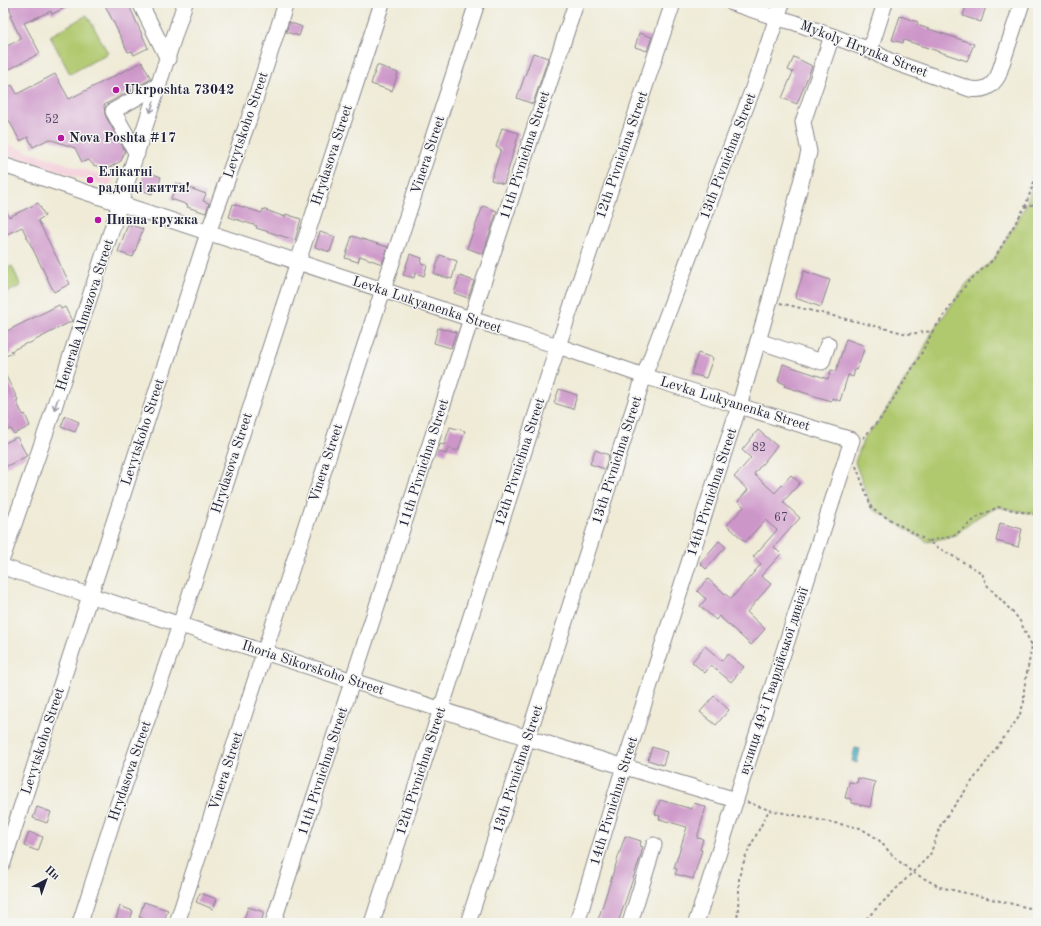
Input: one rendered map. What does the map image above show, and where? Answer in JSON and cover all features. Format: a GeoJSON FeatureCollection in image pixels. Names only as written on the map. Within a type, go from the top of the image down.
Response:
{"type":"FeatureCollection","features":[{"type":"Feature","properties":{"kind":"street"},"geometry":{"type":"LineString","coordinates":[[140,3],[168,59]]}},
{"type":"Feature","properties":{"kind":"street","name":"Henerala Almazova Street"},"geometry":{"type":"LineString","coordinates":[[3,556],[52,416],[185,3]]}},
{"type":"Feature","properties":{"kind":"street","name":"Levytskoho Street"},"geometry":{"type":"LineString","coordinates":[[3,863],[208,233],[249,119],[286,3]]}},
{"type":"Feature","properties":{"kind":"street","name":"Hrydasova Street"},"geometry":{"type":"LineString","coordinates":[[80,923],[118,804],[180,625],[382,3]]}},
{"type":"Feature","properties":{"kind":"street","name":"Vinera Street"},"geometry":{"type":"LineString","coordinates":[[177,923],[477,3]]}},
{"type":"Feature","properties":{"kind":"street","name":"11th Pivnichna Street"},"geometry":{"type":"LineString","coordinates":[[273,923],[576,3]]}},
{"type":"Feature","properties":{"kind":"street","name":"12th Pivnichna Street"},"geometry":{"type":"LineString","coordinates":[[372,923],[558,346],[673,3]]}},
{"type":"Feature","properties":{"kind":"street","name":"Mykoly Hrynka Street"},"geometry":{"type":"LineString","coordinates":[[732,3],[793,22],[870,50],[888,60],[970,89],[977,90],[990,87],[995,83],[1022,3]]}},
{"type":"Feature","properties":{"kind":"street","name":"13th Pivnichna Street"},"geometry":{"type":"LineString","coordinates":[[468,923],[644,376],[752,91],[782,3]]}},
{"type":"Feature","properties":{"kind":"street"},"geometry":{"type":"LineString","coordinates":[[870,50],[885,3]]}},
{"type":"Feature","properties":{"kind":"street","name":"14th Pivnichna Street"},"geometry":{"type":"LineString","coordinates":[[577,923],[624,766],[739,406],[770,300],[809,152],[803,122],[832,36]]}},
{"type":"Feature","properties":{"kind":"street"},"geometry":{"type":"LineString","coordinates":[[137,154],[113,111],[159,86]]}},
{"type":"Feature","properties":{"kind":"street","name":"Levka Lukyanenka Street"},"geometry":{"type":"LineString","coordinates":[[3,165],[383,291],[558,346],[644,376],[856,441]]}},
{"type":"Feature","properties":{"kind":"street"},"geometry":{"type":"LineString","coordinates":[[758,341],[822,362],[828,344]]}},
{"type":"Feature","properties":{"kind":"street","name":"вулиця 49-ї Гвардійської дивізії"},"geometry":{"type":"LineString","coordinates":[[696,923],[856,441]]}},
{"type":"Feature","properties":{"kind":"street","name":"Ihoria Sikorskoho Street"},"geometry":{"type":"LineString","coordinates":[[3,567],[528,738],[736,800]]}},
{"type":"Feature","properties":{"kind":"street"},"geometry":{"type":"LineString","coordinates":[[630,923],[654,845]]}},
{"type":"Feature","properties":{"kind":"path"},"geometry":{"type":"LineString","coordinates":[[856,441],[870,430],[882,417],[920,356],[933,331],[968,282],[994,259],[1025,207],[1038,172]]}},
{"type":"Feature","properties":{"kind":"path"},"geometry":{"type":"LineString","coordinates":[[1025,207],[1038,203]]}},
{"type":"Feature","properties":{"kind":"path"},"geometry":{"type":"LineString","coordinates":[[770,300],[908,334],[933,331]]}},
{"type":"Feature","properties":{"kind":"path"},"geometry":{"type":"LineString","coordinates":[[855,462],[872,509],[982,573],[986,584],[1019,620],[1038,657]]}},
{"type":"Feature","properties":{"kind":"path"},"geometry":{"type":"LineString","coordinates":[[928,542],[955,535],[978,517],[998,507],[1038,516]]}},
{"type":"Feature","properties":{"kind":"path"},"geometry":{"type":"LineString","coordinates":[[862,923],[930,855],[941,824],[1019,717],[1024,702],[1024,689],[1032,646],[1038,632]]}},
{"type":"Feature","properties":{"kind":"path"},"geometry":{"type":"LineString","coordinates":[[736,800],[745,801],[770,810],[860,828],[878,839],[894,858],[912,872],[940,887],[1038,910]]}},
{"type":"Feature","properties":{"kind":"path"},"geometry":{"type":"LineString","coordinates":[[737,923],[740,891],[739,877],[746,855],[770,810]]}},
{"type":"Feature","properties":{"kind":"shaded area"},"geometry":{"type":"Polygon","coordinates":[[[3,143],[113,179],[110,187],[3,153],[3,143]]]}},
{"type":"Feature","properties":{"kind":"green space"},"geometry":{"type":"Polygon","coordinates":[[[87,15],[108,53],[70,74],[50,36],[87,15]]]}},
{"type":"Feature","properties":{"kind":"green space"},"geometry":{"type":"Polygon","coordinates":[[[1038,171],[1038,515],[998,507],[978,517],[955,535],[928,542],[872,509],[855,462],[864,438],[882,417],[920,356],[933,331],[968,282],[994,259],[1025,207],[1038,171]]]}},
{"type":"Feature","properties":{"kind":"green space"},"geometry":{"type":"Polygon","coordinates":[[[12,266],[21,286],[3,294],[3,270],[12,266]]]}},
{"type":"Feature","properties":{"kind":"water"},"geometry":{"type":"Polygon","coordinates":[[[855,748],[860,749],[857,763],[852,761],[855,748]]]}},
{"type":"Feature","properties":{"kind":"building"},"geometry":{"type":"Polygon","coordinates":[[[7,3],[75,3],[52,14],[51,11],[24,23],[40,53],[6,71],[3,65],[3,48],[21,39],[10,16],[12,15],[7,3]]]}},
{"type":"Feature","properties":{"kind":"building"},"geometry":{"type":"Polygon","coordinates":[[[104,3],[128,3],[148,48],[134,55],[132,51],[128,52],[104,3]]]}},
{"type":"Feature","properties":{"kind":"building"},"geometry":{"type":"Polygon","coordinates":[[[967,3],[987,3],[981,22],[963,16],[967,3]]]}},
{"type":"Feature","properties":{"kind":"building"},"geometry":{"type":"Polygon","coordinates":[[[900,16],[918,22],[917,25],[974,44],[967,61],[904,40],[903,43],[892,40],[900,16]]]}},
{"type":"Feature","properties":{"kind":"building"},"geometry":{"type":"Polygon","coordinates":[[[289,22],[302,27],[299,36],[286,32],[289,22]]]}},
{"type":"Feature","properties":{"kind":"building"},"geometry":{"type":"Polygon","coordinates":[[[639,33],[652,37],[647,51],[635,47],[639,33]]]}},
{"type":"Feature","properties":{"kind":"building"},"geometry":{"type":"Polygon","coordinates":[[[533,53],[548,58],[533,104],[517,98],[533,53]]]}},
{"type":"Feature","properties":{"kind":"building"},"geometry":{"type":"Polygon","coordinates":[[[794,57],[812,66],[797,104],[782,98],[793,72],[788,70],[794,57]]]}},
{"type":"Feature","properties":{"kind":"building"},"geometry":{"type":"Polygon","coordinates":[[[142,62],[151,79],[104,105],[105,115],[125,151],[121,161],[107,169],[93,165],[89,160],[82,162],[75,148],[49,139],[33,147],[28,137],[20,141],[3,109],[3,89],[12,85],[17,94],[55,74],[69,99],[142,62]]]}},
{"type":"Feature","properties":{"kind":"building"},"geometry":{"type":"Polygon","coordinates":[[[377,65],[398,73],[392,91],[371,84],[377,65]]]}},
{"type":"Feature","properties":{"kind":"building"},"geometry":{"type":"Polygon","coordinates":[[[502,128],[519,133],[504,184],[491,180],[501,149],[496,147],[502,128]]]}},
{"type":"Feature","properties":{"kind":"building"},"geometry":{"type":"Polygon","coordinates":[[[145,171],[161,177],[157,190],[154,189],[152,194],[139,189],[145,171]]]}},
{"type":"Feature","properties":{"kind":"building"},"geometry":{"type":"Polygon","coordinates":[[[176,183],[206,194],[203,201],[209,203],[206,213],[187,207],[188,205],[171,199],[176,183]]]}},
{"type":"Feature","properties":{"kind":"building"},"geometry":{"type":"Polygon","coordinates":[[[3,202],[9,217],[38,203],[45,216],[38,220],[70,284],[54,292],[22,227],[3,236],[3,202]]]}},
{"type":"Feature","properties":{"kind":"building"},"geometry":{"type":"Polygon","coordinates":[[[233,204],[262,213],[263,209],[285,217],[286,214],[301,219],[295,240],[256,228],[257,226],[229,217],[233,204]]]}},
{"type":"Feature","properties":{"kind":"building"},"geometry":{"type":"Polygon","coordinates":[[[483,206],[497,211],[483,254],[467,248],[483,206]]]}},
{"type":"Feature","properties":{"kind":"building"},"geometry":{"type":"Polygon","coordinates":[[[128,224],[143,229],[133,257],[118,252],[128,224]]]}},
{"type":"Feature","properties":{"kind":"building"},"geometry":{"type":"Polygon","coordinates":[[[320,232],[335,237],[330,252],[315,247],[320,232]]]}},
{"type":"Feature","properties":{"kind":"building"},"geometry":{"type":"Polygon","coordinates":[[[352,236],[388,247],[382,264],[360,256],[358,262],[345,258],[352,236]]]}},
{"type":"Feature","properties":{"kind":"building"},"geometry":{"type":"Polygon","coordinates":[[[410,254],[422,258],[421,263],[427,265],[424,276],[415,273],[414,278],[403,275],[410,254]]]}},
{"type":"Feature","properties":{"kind":"building"},"geometry":{"type":"Polygon","coordinates":[[[440,255],[457,261],[452,279],[434,274],[440,255]]]}},
{"type":"Feature","properties":{"kind":"building"},"geometry":{"type":"Polygon","coordinates":[[[804,271],[830,280],[821,307],[795,298],[804,271]]]}},
{"type":"Feature","properties":{"kind":"building"},"geometry":{"type":"Polygon","coordinates":[[[460,276],[474,281],[468,298],[454,293],[460,276]]]}},
{"type":"Feature","properties":{"kind":"building"},"geometry":{"type":"Polygon","coordinates":[[[59,305],[61,309],[65,307],[72,321],[28,344],[27,343],[11,351],[13,353],[3,357],[3,333],[59,305]]]}},
{"type":"Feature","properties":{"kind":"building"},"geometry":{"type":"Polygon","coordinates":[[[438,328],[456,332],[451,348],[434,343],[438,328]]]}},
{"type":"Feature","properties":{"kind":"building"},"geometry":{"type":"Polygon","coordinates":[[[846,339],[863,345],[862,349],[864,349],[853,377],[848,375],[840,401],[832,398],[831,401],[805,393],[784,386],[785,384],[778,381],[783,364],[828,379],[831,370],[836,371],[846,339]]]}},
{"type":"Feature","properties":{"kind":"building"},"geometry":{"type":"Polygon","coordinates":[[[698,353],[713,358],[706,378],[691,374],[698,353]]]}},
{"type":"Feature","properties":{"kind":"building"},"geometry":{"type":"Polygon","coordinates":[[[3,370],[18,400],[16,401],[23,415],[25,414],[30,426],[14,434],[11,429],[8,430],[5,425],[8,423],[3,412],[3,370]]]}},
{"type":"Feature","properties":{"kind":"building"},"geometry":{"type":"Polygon","coordinates":[[[559,389],[577,395],[573,409],[554,403],[559,389]]]}},
{"type":"Feature","properties":{"kind":"building"},"geometry":{"type":"Polygon","coordinates":[[[65,416],[79,422],[75,432],[61,427],[65,416]]]}},
{"type":"Feature","properties":{"kind":"building"},"geometry":{"type":"Polygon","coordinates":[[[450,427],[465,431],[458,451],[448,448],[446,454],[438,451],[440,444],[444,445],[450,427]]]}},
{"type":"Feature","properties":{"kind":"building"},"geometry":{"type":"Polygon","coordinates":[[[758,430],[777,446],[754,474],[775,493],[791,475],[800,483],[783,502],[800,518],[774,547],[781,554],[761,576],[771,584],[747,612],[765,629],[751,645],[719,616],[716,620],[700,606],[706,599],[697,591],[708,579],[731,599],[761,564],[753,557],[777,530],[765,520],[745,542],[727,525],[744,507],[738,501],[748,490],[734,477],[751,458],[742,450],[758,430]]]}},
{"type":"Feature","properties":{"kind":"building"},"geometry":{"type":"Polygon","coordinates":[[[17,437],[27,456],[3,468],[3,444],[17,437]]]}},
{"type":"Feature","properties":{"kind":"building"},"geometry":{"type":"Polygon","coordinates":[[[595,450],[609,455],[605,469],[590,464],[595,450]]]}},
{"type":"Feature","properties":{"kind":"building"},"geometry":{"type":"Polygon","coordinates":[[[1000,523],[1022,529],[1018,547],[996,541],[1000,523]]]}},
{"type":"Feature","properties":{"kind":"building"},"geometry":{"type":"Polygon","coordinates":[[[719,541],[726,547],[706,569],[700,563],[719,541]]]}},
{"type":"Feature","properties":{"kind":"building"},"geometry":{"type":"Polygon","coordinates":[[[705,646],[722,661],[728,654],[744,667],[731,682],[711,665],[705,673],[692,662],[705,646]]]}},
{"type":"Feature","properties":{"kind":"building"},"geometry":{"type":"Polygon","coordinates":[[[714,696],[729,710],[716,725],[700,712],[714,696]]]}},
{"type":"Feature","properties":{"kind":"building"},"geometry":{"type":"Polygon","coordinates":[[[652,747],[667,752],[663,765],[648,760],[652,747]]]}},
{"type":"Feature","properties":{"kind":"building"},"geometry":{"type":"Polygon","coordinates":[[[858,778],[875,782],[870,807],[852,803],[852,799],[845,798],[849,782],[857,783],[858,778]]]}},
{"type":"Feature","properties":{"kind":"building"},"geometry":{"type":"Polygon","coordinates":[[[660,800],[692,809],[694,803],[706,807],[697,838],[703,839],[700,850],[702,850],[693,879],[675,874],[677,869],[674,868],[687,827],[659,819],[660,816],[655,814],[660,800]]]}},
{"type":"Feature","properties":{"kind":"building"},"geometry":{"type":"Polygon","coordinates":[[[37,807],[51,812],[47,823],[33,818],[37,807]]]}},
{"type":"Feature","properties":{"kind":"building"},"geometry":{"type":"Polygon","coordinates":[[[29,832],[43,837],[38,851],[24,846],[29,832]]]}},
{"type":"Feature","properties":{"kind":"building"},"geometry":{"type":"Polygon","coordinates":[[[625,836],[641,841],[640,846],[643,847],[640,858],[618,923],[597,923],[625,836]]]}},
{"type":"Feature","properties":{"kind":"building"},"geometry":{"type":"Polygon","coordinates":[[[200,893],[217,899],[213,909],[196,902],[200,893]]]}},
{"type":"Feature","properties":{"kind":"building"},"geometry":{"type":"Polygon","coordinates":[[[144,902],[168,910],[163,923],[157,923],[139,917],[144,902]]]}},
{"type":"Feature","properties":{"kind":"building"},"geometry":{"type":"Polygon","coordinates":[[[120,906],[133,911],[129,923],[115,923],[120,906]]]}},
{"type":"Feature","properties":{"kind":"building"},"geometry":{"type":"Polygon","coordinates":[[[248,907],[264,912],[261,923],[254,923],[244,919],[248,907]]]}},
{"type":"Feature","properties":{"kind":"place","name":"Ukrposhta 73042"},"geometry":{"type":"Point","coordinates":[116,90]}},
{"type":"Feature","properties":{"kind":"place","name":"Nova Poshta #17"},"geometry":{"type":"Point","coordinates":[61,138]}},
{"type":"Feature","properties":{"kind":"place","name":"Елікатні радощі життя!"},"geometry":{"type":"Point","coordinates":[90,180]}},
{"type":"Feature","properties":{"kind":"place","name":"Пивна кружка"},"geometry":{"type":"Point","coordinates":[98,220]}}]}
